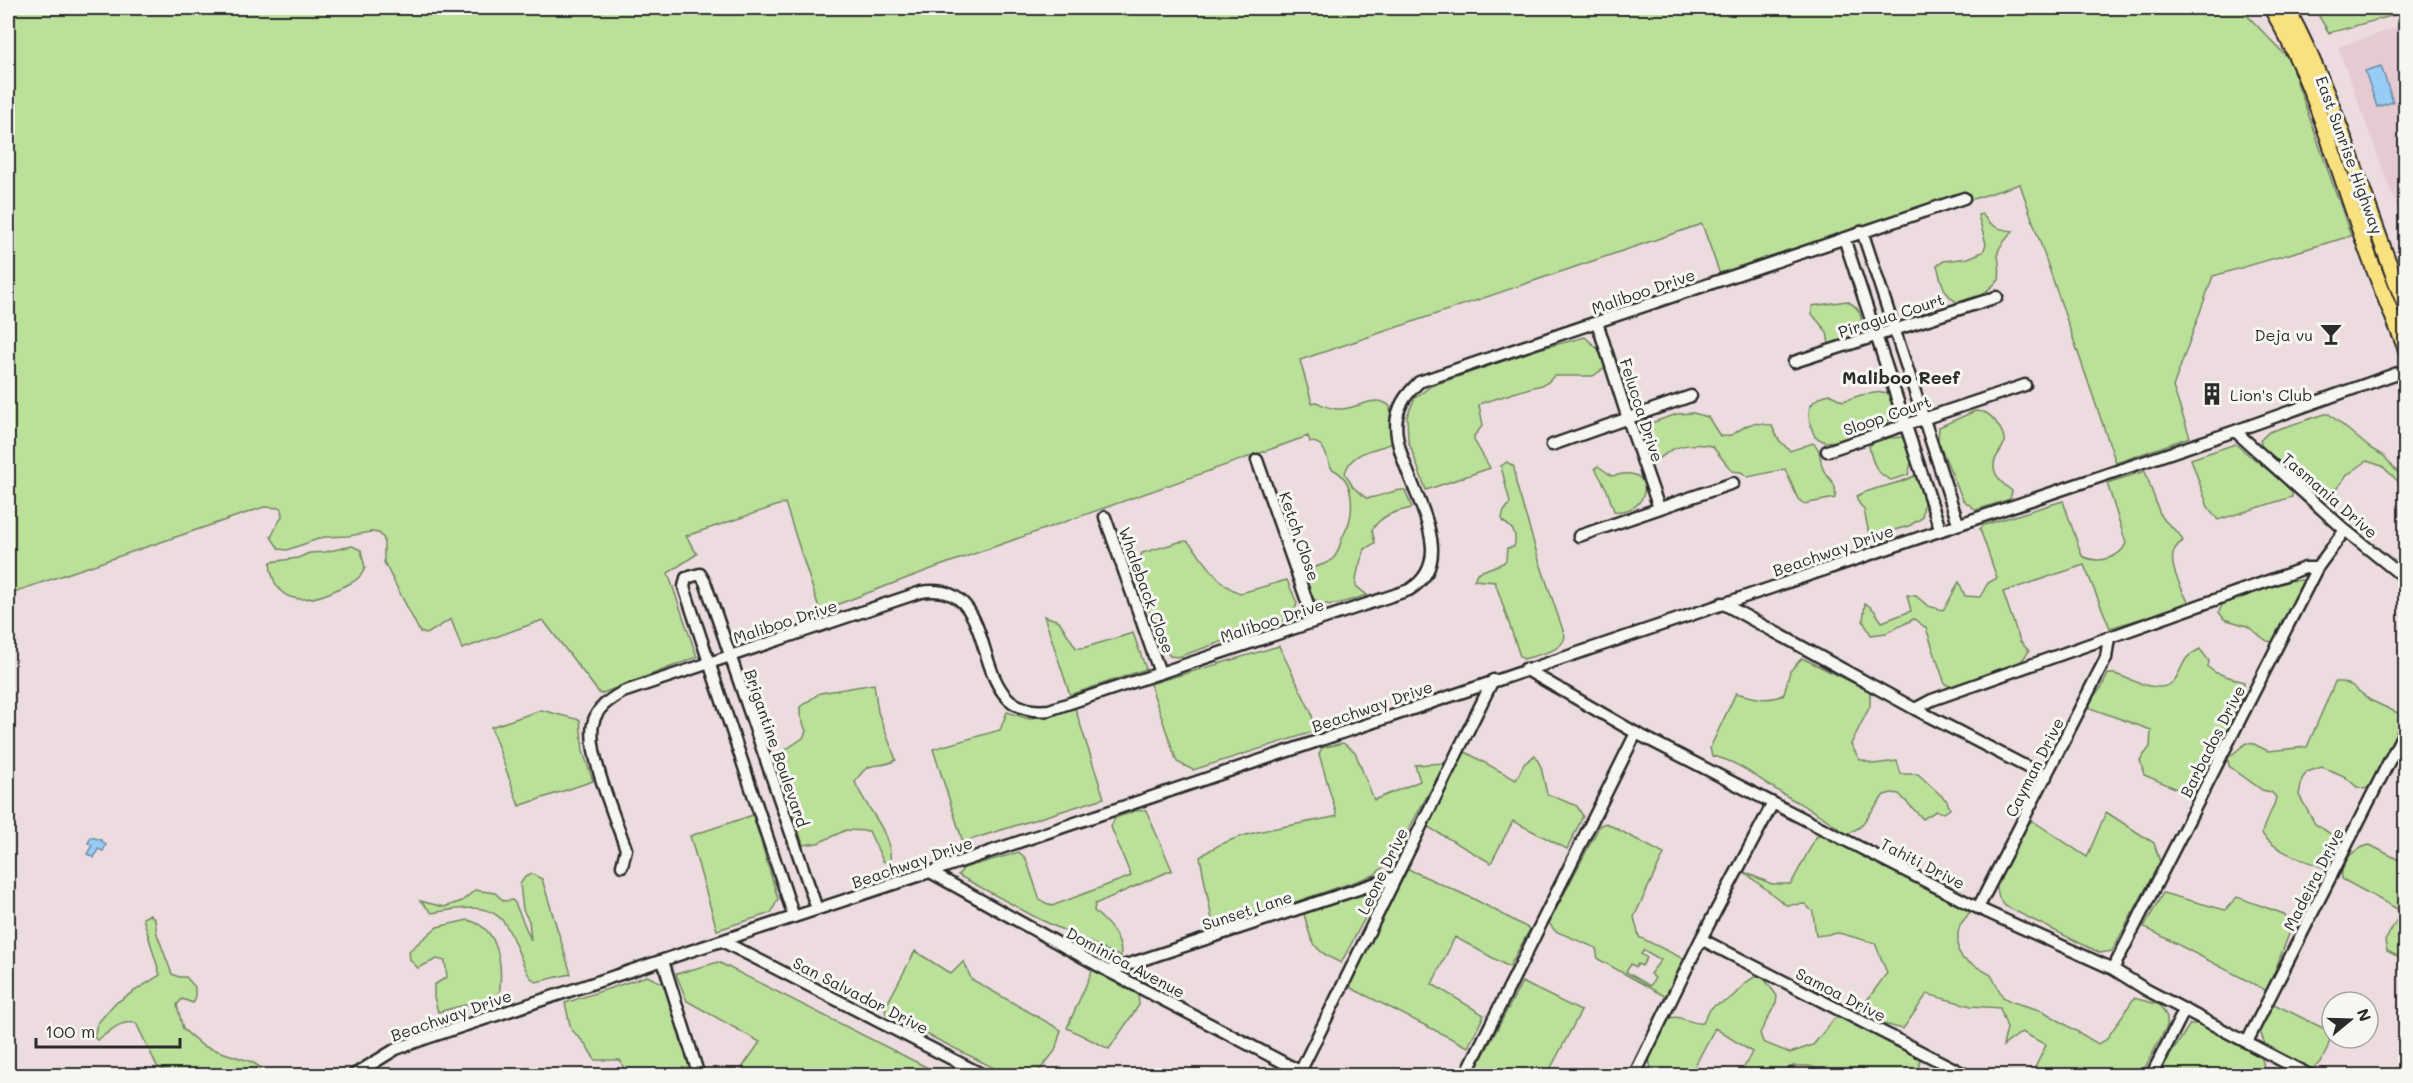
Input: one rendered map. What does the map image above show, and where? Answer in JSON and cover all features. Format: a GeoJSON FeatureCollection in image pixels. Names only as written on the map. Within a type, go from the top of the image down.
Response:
{"type":"FeatureCollection","features":[{"type":"Feature","properties":{"kind":"main road","name":"East Sunrise Highway"},"geometry":{"type":"LineString","coordinates":[[2271,8],[2291,42],[2322,122],[2367,252],[2406,350]]}},
{"type":"Feature","properties":{"kind":"main road","name":"East Sunrise Highway"},"geometry":{"type":"LineString","coordinates":[[2287,8],[2305,41],[2341,127],[2381,247],[2406,308]]}},
{"type":"Feature","properties":{"kind":"street","name":"Maliboo Drive"},"geometry":{"type":"LineString","coordinates":[[622,866],[626,849],[593,750],[592,725],[597,713],[609,700],[623,692],[921,592],[938,589],[963,601],[975,621],[996,684],[1004,696],[1027,710],[1049,710],[1409,590],[1421,583],[1429,572],[1433,558],[1430,532],[1400,445],[1396,418],[1404,398],[1419,382],[1964,198]]}},
{"type":"Feature","properties":{"kind":"street"},"geometry":{"type":"LineString","coordinates":[[1862,231],[1958,523]]}},
{"type":"Feature","properties":{"kind":"street"},"geometry":{"type":"LineString","coordinates":[[1844,238],[1940,529]]}},
{"type":"Feature","properties":{"kind":"street","name":"Piragua Court"},"geometry":{"type":"LineString","coordinates":[[1794,362],[1997,297]]}},
{"type":"Feature","properties":{"kind":"street","name":"Felucca Drive"},"geometry":{"type":"LineString","coordinates":[[1597,322],[1659,508]]}},
{"type":"Feature","properties":{"kind":"street","name":"Beachway Drive"},"geometry":{"type":"LineString","coordinates":[[352,1076],[396,1049],[930,872],[1525,669],[2235,431],[2406,370]]}},
{"type":"Feature","properties":{"kind":"street","name":"Sloop Court"},"geometry":{"type":"LineString","coordinates":[[1827,451],[2025,385]]}},
{"type":"Feature","properties":{"kind":"street"},"geometry":{"type":"LineString","coordinates":[[1552,445],[1691,396]]}},
{"type":"Feature","properties":{"kind":"street","name":"Tasmania Drive"},"geometry":{"type":"LineString","coordinates":[[2235,431],[2345,530],[2406,579]]}},
{"type":"Feature","properties":{"kind":"street","name":"Ketch Close"},"geometry":{"type":"LineString","coordinates":[[1257,460],[1314,621]]}},
{"type":"Feature","properties":{"kind":"street"},"geometry":{"type":"LineString","coordinates":[[1579,536],[1733,483]]}},
{"type":"Feature","properties":{"kind":"street","name":"Whaleback Close"},"geometry":{"type":"LineString","coordinates":[[1105,518],[1160,673]]}},
{"type":"Feature","properties":{"kind":"street","name":"Barbados Drive"},"geometry":{"type":"LineString","coordinates":[[2113,969],[2317,568],[2345,530]]}},
{"type":"Feature","properties":{"kind":"street"},"geometry":{"type":"LineString","coordinates":[[1914,709],[2305,568],[2317,568]]}},
{"type":"Feature","properties":{"kind":"street","name":"Brigantine Boulevard"},"geometry":{"type":"LineString","coordinates":[[794,917],[684,587],[686,578],[699,574],[705,582],[817,909]]}},
{"type":"Feature","properties":{"kind":"street"},"geometry":{"type":"LineString","coordinates":[[1722,603],[1914,709],[2046,777]]}},
{"type":"Feature","properties":{"kind":"street","name":"Cayman Drive"},"geometry":{"type":"LineString","coordinates":[[1978,908],[2106,658],[2109,637]]}},
{"type":"Feature","properties":{"kind":"street","name":"Tahiti Drive"},"geometry":{"type":"LineString","coordinates":[[1525,669],[1636,733],[1978,908],[2113,969],[2311,1076]]}},
{"type":"Feature","properties":{"kind":"street","name":"Leone Drive"},"geometry":{"type":"LineString","coordinates":[[1302,1074],[1395,877],[1494,681]]}},
{"type":"Feature","properties":{"kind":"street","name":"Madeira Drive"},"geometry":{"type":"LineString","coordinates":[[2247,1042],[2406,728]]}},
{"type":"Feature","properties":{"kind":"street"},"geometry":{"type":"LineString","coordinates":[[1466,1076],[1636,733]]}},
{"type":"Feature","properties":{"kind":"street"},"geometry":{"type":"LineString","coordinates":[[1635,1076],[1701,939],[1773,803]]}},
{"type":"Feature","properties":{"kind":"street","name":"Dominica Avenue"},"geometry":{"type":"LineString","coordinates":[[930,872],[1108,971],[1302,1074]]}},
{"type":"Feature","properties":{"kind":"street","name":"Sunset Lane"},"geometry":{"type":"LineString","coordinates":[[1108,971],[1395,877]]}},
{"type":"Feature","properties":{"kind":"street","name":"Samoa Drive"},"geometry":{"type":"LineString","coordinates":[[1701,939],[1968,1076]]}},
{"type":"Feature","properties":{"kind":"street","name":"San Salvador Drive"},"geometry":{"type":"LineString","coordinates":[[722,941],[985,1076]]}},
{"type":"Feature","properties":{"kind":"street"},"geometry":{"type":"LineString","coordinates":[[663,961],[699,1076]]}},
{"type":"Feature","properties":{"kind":"street"},"geometry":{"type":"LineString","coordinates":[[2151,1076],[2185,1009]]}},
{"type":"Feature","properties":{"kind":"street"},"geometry":{"type":"LineString","coordinates":[[2400,1076],[2406,1065]]}},
{"type":"Feature","properties":{"kind":"shaded area"},"geometry":{"type":"Polygon","coordinates":[[[2405,25],[2405,230],[2338,47],[2405,25]]]}},
{"type":"Feature","properties":{"kind":"green space"},"geometry":{"type":"Polygon","coordinates":[[[8,8],[2240,8],[2289,59],[2351,236],[2213,276],[2173,387],[2190,437],[2116,463],[2020,184],[1722,280],[1702,224],[1300,360],[1312,403],[1316,402],[1329,408],[1339,409],[1377,401],[1390,406],[1391,432],[1394,440],[1390,444],[1357,456],[1345,473],[1353,487],[1366,498],[1405,490],[1412,508],[1384,517],[1372,530],[1375,543],[1365,549],[1356,582],[1356,586],[1367,595],[1342,603],[1325,604],[1312,597],[1307,588],[1305,579],[1309,571],[1330,561],[1337,553],[1348,526],[1351,508],[1351,498],[1346,481],[1332,469],[1323,448],[1310,442],[1308,436],[934,568],[820,611],[785,503],[686,536],[697,554],[668,573],[697,657],[600,694],[543,620],[462,649],[451,619],[427,634],[420,632],[384,562],[384,539],[379,533],[324,537],[287,550],[279,549],[271,537],[282,516],[281,508],[264,507],[8,594],[8,8]]]}},
{"type":"Feature","properties":{"kind":"green space"},"geometry":{"type":"Polygon","coordinates":[[[2314,8],[2405,8],[2406,12],[2329,33],[2314,8]]]}},
{"type":"Feature","properties":{"kind":"green space"},"geometry":{"type":"Polygon","coordinates":[[[1982,214],[1995,227],[2013,231],[1998,251],[1999,280],[1982,295],[1961,304],[1947,293],[1937,265],[1944,261],[1968,258],[1983,252],[1986,244],[1978,215],[1982,214]]]}},
{"type":"Feature","properties":{"kind":"green space"},"geometry":{"type":"Polygon","coordinates":[[[1847,301],[1858,310],[1862,324],[1850,337],[1829,344],[1827,332],[1812,314],[1812,306],[1847,301]]]}},
{"type":"Feature","properties":{"kind":"green space"},"geometry":{"type":"Polygon","coordinates":[[[1585,337],[1598,349],[1606,367],[1593,376],[1554,376],[1542,385],[1479,405],[1483,425],[1474,436],[1474,440],[1490,468],[1426,490],[1408,440],[1407,416],[1415,398],[1431,386],[1539,349],[1585,337]]]}},
{"type":"Feature","properties":{"kind":"green space"},"geometry":{"type":"Polygon","coordinates":[[[1882,392],[1889,393],[1897,408],[1886,425],[1837,441],[1825,442],[1815,437],[1809,410],[1815,401],[1829,394],[1843,401],[1882,392]]]}},
{"type":"Feature","properties":{"kind":"green space"},"geometry":{"type":"Polygon","coordinates":[[[1975,411],[1988,414],[2001,430],[2004,443],[1994,466],[1997,476],[2012,491],[2010,499],[1976,510],[1963,500],[1938,441],[1939,427],[1975,411]]]}},
{"type":"Feature","properties":{"kind":"green space"},"geometry":{"type":"Polygon","coordinates":[[[1693,413],[1708,417],[1720,436],[1731,435],[1748,425],[1760,424],[1772,426],[1779,440],[1790,451],[1813,443],[1819,452],[1825,473],[1834,483],[1835,498],[1804,504],[1798,499],[1785,469],[1748,477],[1741,472],[1732,471],[1712,446],[1695,444],[1684,446],[1655,459],[1650,452],[1645,425],[1677,414],[1693,413]]]}},
{"type":"Feature","properties":{"kind":"green space"},"geometry":{"type":"Polygon","coordinates":[[[2329,414],[2370,448],[2384,456],[2398,473],[2405,477],[2405,488],[2382,466],[2367,461],[2347,475],[2330,497],[2322,498],[2262,448],[2260,440],[2269,432],[2329,414]]]}},
{"type":"Feature","properties":{"kind":"green space"},"geometry":{"type":"Polygon","coordinates":[[[1903,437],[1913,455],[1908,475],[1891,480],[1876,467],[1869,446],[1881,440],[1903,437]]]}},
{"type":"Feature","properties":{"kind":"green space"},"geometry":{"type":"Polygon","coordinates":[[[2235,444],[2292,489],[2292,497],[2218,520],[2208,507],[2191,459],[2235,444]]]}},
{"type":"Feature","properties":{"kind":"green space"},"geometry":{"type":"Polygon","coordinates":[[[1507,462],[1514,467],[1516,483],[1538,557],[1565,636],[1560,646],[1555,649],[1523,659],[1495,582],[1474,580],[1477,573],[1503,563],[1506,560],[1507,548],[1514,547],[1513,531],[1502,521],[1503,513],[1510,503],[1501,466],[1507,462]]]}},
{"type":"Feature","properties":{"kind":"green space"},"geometry":{"type":"Polygon","coordinates":[[[1598,466],[1612,476],[1631,474],[1638,477],[1643,482],[1644,489],[1639,502],[1625,511],[1614,511],[1607,490],[1595,468],[1598,466]]]}},
{"type":"Feature","properties":{"kind":"green space"},"geometry":{"type":"Polygon","coordinates":[[[2145,471],[2161,517],[2183,541],[2176,547],[2173,562],[2174,571],[2189,604],[2110,628],[2084,565],[2003,592],[2020,641],[2029,651],[2020,663],[1952,687],[1945,684],[1926,628],[1914,619],[1886,633],[1871,635],[1863,621],[1865,603],[1874,610],[1882,622],[1911,611],[1907,595],[1916,596],[1928,606],[1943,610],[1959,582],[1965,596],[1980,597],[1988,583],[1997,578],[1980,529],[1984,525],[2063,501],[2082,556],[2101,560],[2119,553],[2126,543],[2107,483],[2145,471]]]}},
{"type":"Feature","properties":{"kind":"green space"},"geometry":{"type":"Polygon","coordinates":[[[1914,476],[1918,477],[1924,502],[1922,518],[1909,526],[1887,532],[1882,538],[1870,539],[1864,510],[1857,496],[1914,476]]]}},
{"type":"Feature","properties":{"kind":"green space"},"geometry":{"type":"Polygon","coordinates":[[[1187,541],[1218,578],[1233,590],[1241,593],[1287,580],[1297,603],[1293,617],[1178,657],[1170,656],[1160,644],[1136,569],[1142,553],[1187,541]]]}},
{"type":"Feature","properties":{"kind":"green space"},"geometry":{"type":"Polygon","coordinates":[[[352,546],[361,550],[365,568],[355,581],[332,592],[313,598],[294,598],[279,589],[274,580],[271,562],[352,546]]]}},
{"type":"Feature","properties":{"kind":"green space"},"geometry":{"type":"Polygon","coordinates":[[[2304,580],[2306,596],[2275,642],[2267,641],[2247,626],[2224,619],[2219,612],[2222,605],[2229,601],[2289,581],[2304,580]]]}},
{"type":"Feature","properties":{"kind":"green space"},"geometry":{"type":"Polygon","coordinates":[[[1044,616],[1059,621],[1076,648],[1133,633],[1146,669],[1070,695],[1044,616]]]}},
{"type":"Feature","properties":{"kind":"green space"},"geometry":{"type":"Polygon","coordinates":[[[1279,646],[1311,712],[1316,731],[1193,770],[1177,762],[1150,684],[1279,646]]]}},
{"type":"Feature","properties":{"kind":"green space"},"geometry":{"type":"Polygon","coordinates":[[[2200,649],[2209,661],[2208,667],[2214,672],[2244,682],[2243,693],[2232,721],[2214,751],[2190,789],[2182,791],[2144,775],[2140,760],[2150,747],[2151,730],[2090,708],[2090,700],[2101,688],[2108,674],[2115,674],[2156,687],[2171,684],[2187,658],[2200,649]]]}},
{"type":"Feature","properties":{"kind":"green space"},"geometry":{"type":"Polygon","coordinates":[[[1802,658],[1870,691],[1870,706],[1851,744],[1859,759],[1873,764],[1897,761],[1901,774],[1918,774],[1947,801],[1950,809],[1944,813],[1936,811],[1923,819],[1899,794],[1884,795],[1860,827],[1846,835],[1822,816],[1746,770],[1712,756],[1710,748],[1736,693],[1767,699],[1779,697],[1784,694],[1790,671],[1802,658]]]}},
{"type":"Feature","properties":{"kind":"green space"},"geometry":{"type":"Polygon","coordinates":[[[2335,682],[2351,685],[2370,700],[2400,714],[2403,721],[2372,786],[2364,789],[2357,787],[2344,776],[2322,767],[2307,772],[2302,779],[2299,795],[2315,824],[2342,841],[2324,868],[2282,851],[2268,841],[2262,834],[2276,797],[2271,792],[2262,790],[2229,766],[2228,758],[2246,743],[2268,751],[2307,747],[2335,682]]]}},
{"type":"Feature","properties":{"kind":"green space"},"geometry":{"type":"Polygon","coordinates":[[[874,684],[878,712],[896,760],[865,769],[855,782],[884,832],[890,853],[890,865],[883,861],[869,831],[846,830],[818,843],[803,845],[776,756],[803,738],[806,731],[800,715],[800,707],[820,693],[874,684]]]}},
{"type":"Feature","properties":{"kind":"green space"},"geometry":{"type":"Polygon","coordinates":[[[1075,708],[1104,798],[963,842],[933,749],[1000,730],[1007,712],[1029,719],[1075,708]]]}},
{"type":"Feature","properties":{"kind":"green space"},"geometry":{"type":"Polygon","coordinates":[[[541,710],[580,720],[583,751],[593,781],[519,806],[491,727],[541,710]]]}},
{"type":"Feature","properties":{"kind":"green space"},"geometry":{"type":"Polygon","coordinates":[[[1343,743],[1355,752],[1374,800],[1420,781],[1415,765],[1445,763],[1392,860],[1374,875],[1214,930],[1200,857],[1230,840],[1266,830],[1337,816],[1319,754],[1322,748],[1343,743]]]}},
{"type":"Feature","properties":{"kind":"green space"},"geometry":{"type":"Polygon","coordinates":[[[1460,749],[1516,780],[1524,764],[1535,755],[1541,767],[1547,794],[1577,806],[1583,816],[1567,849],[1513,821],[1491,863],[1428,827],[1460,749]]]}},
{"type":"Feature","properties":{"kind":"green space"},"geometry":{"type":"Polygon","coordinates":[[[1146,810],[1172,870],[1095,904],[1094,911],[1117,937],[1121,957],[1037,918],[958,875],[964,868],[1019,852],[1026,859],[1040,900],[1052,906],[1131,876],[1111,827],[1115,818],[1146,810]]]}},
{"type":"Feature","properties":{"kind":"green space"},"geometry":{"type":"Polygon","coordinates":[[[2106,812],[2154,843],[2160,862],[2112,951],[2100,953],[2005,906],[1999,898],[1996,884],[2024,825],[2033,821],[2087,857],[2106,812]]]}},
{"type":"Feature","properties":{"kind":"green space"},"geometry":{"type":"Polygon","coordinates":[[[753,815],[778,899],[771,913],[717,930],[690,836],[753,815]]]}},
{"type":"Feature","properties":{"kind":"green space"},"geometry":{"type":"Polygon","coordinates":[[[1606,823],[1664,854],[1634,917],[1639,937],[1686,960],[1666,997],[1598,959],[1596,948],[1555,931],[1549,923],[1600,825],[1606,823]],[[1644,950],[1641,954],[1647,958],[1642,966],[1638,964],[1636,967],[1631,964],[1626,972],[1650,986],[1655,978],[1650,974],[1661,960],[1644,950]]]}},
{"type":"Feature","properties":{"kind":"green space"},"geometry":{"type":"Polygon","coordinates":[[[1824,835],[1970,912],[1960,925],[1958,950],[1963,959],[1991,975],[2003,997],[2010,1001],[2043,1011],[2098,1044],[2106,1040],[2134,998],[2160,1005],[2167,1017],[2167,1026],[2141,1075],[2031,1076],[2046,1045],[2022,1032],[2003,1046],[2007,1028],[2000,1008],[1971,1006],[1927,994],[1903,1029],[1872,1021],[1860,1010],[1887,973],[1875,943],[1839,933],[1816,936],[1813,912],[1805,904],[1786,905],[1744,872],[1772,884],[1791,884],[1816,837],[1824,835]]]}},
{"type":"Feature","properties":{"kind":"green space"},"geometry":{"type":"Polygon","coordinates":[[[2370,845],[2405,863],[2405,900],[2399,910],[2342,879],[2343,867],[2349,856],[2364,846],[2370,845]]]}},
{"type":"Feature","properties":{"kind":"green space"},"geometry":{"type":"Polygon","coordinates":[[[1408,869],[1474,899],[1530,929],[1509,967],[1455,937],[1432,984],[1484,1015],[1468,1047],[1351,988],[1351,980],[1408,869]]]}},
{"type":"Feature","properties":{"kind":"green space"},"geometry":{"type":"Polygon","coordinates":[[[532,874],[542,879],[571,974],[536,982],[527,971],[508,929],[494,914],[475,908],[432,913],[420,901],[444,907],[462,901],[475,890],[495,893],[504,901],[512,900],[515,903],[531,940],[529,921],[523,910],[520,884],[525,877],[532,874]]]}},
{"type":"Feature","properties":{"kind":"green space"},"geometry":{"type":"Polygon","coordinates":[[[1374,887],[1376,897],[1341,963],[1324,954],[1311,939],[1304,914],[1374,887]]]}},
{"type":"Feature","properties":{"kind":"green space"},"geometry":{"type":"Polygon","coordinates":[[[2163,893],[2225,910],[2237,897],[2284,914],[2293,924],[2267,991],[2144,927],[2163,893]]]}},
{"type":"Feature","properties":{"kind":"green space"},"geometry":{"type":"Polygon","coordinates":[[[2401,912],[2405,915],[2405,960],[2387,951],[2385,941],[2401,912]]]}},
{"type":"Feature","properties":{"kind":"green space"},"geometry":{"type":"Polygon","coordinates":[[[150,914],[155,920],[157,934],[172,974],[186,977],[195,987],[193,1003],[182,999],[177,1005],[183,1029],[203,1046],[252,1062],[266,1071],[280,1075],[171,1075],[157,1066],[136,1023],[119,1025],[97,1040],[94,1037],[97,1024],[114,1004],[160,975],[143,918],[150,914]]]}},
{"type":"Feature","properties":{"kind":"green space"},"geometry":{"type":"Polygon","coordinates":[[[468,920],[479,924],[493,940],[500,962],[499,996],[438,1012],[434,985],[447,977],[445,961],[437,959],[418,968],[410,960],[409,951],[437,927],[468,920]]]}},
{"type":"Feature","properties":{"kind":"green space"},"geometry":{"type":"Polygon","coordinates":[[[915,951],[951,974],[964,961],[971,979],[1061,1030],[1055,1051],[1036,1075],[1008,1075],[886,1014],[885,1008],[915,951]]]}},
{"type":"Feature","properties":{"kind":"green space"},"geometry":{"type":"Polygon","coordinates":[[[718,962],[942,1075],[737,1075],[760,1042],[687,1001],[676,974],[718,962]]]}},
{"type":"Feature","properties":{"kind":"green space"},"geometry":{"type":"Polygon","coordinates":[[[1093,969],[1138,991],[1139,1005],[1109,1049],[1067,1028],[1093,969]]]}},
{"type":"Feature","properties":{"kind":"green space"},"geometry":{"type":"Polygon","coordinates":[[[647,976],[664,984],[695,1075],[627,1075],[620,1060],[595,1060],[586,1045],[571,1029],[565,1003],[647,976]]]}},
{"type":"Feature","properties":{"kind":"green space"},"geometry":{"type":"Polygon","coordinates":[[[1755,977],[1763,977],[1777,996],[1776,1003],[1760,1033],[1763,1042],[1790,1053],[1813,1045],[1834,1019],[1841,1015],[1920,1059],[1917,1076],[1833,1075],[1809,1066],[1793,1066],[1787,1069],[1784,1075],[1740,1075],[1752,1052],[1715,1028],[1690,1075],[1663,1076],[1653,1070],[1650,1064],[1652,1049],[1667,1019],[1677,1017],[1703,1023],[1714,1006],[1728,1000],[1755,977]]]}},
{"type":"Feature","properties":{"kind":"green space"},"geometry":{"type":"Polygon","coordinates":[[[1522,982],[1581,1011],[1547,1075],[1473,1075],[1522,982]]]}},
{"type":"Feature","properties":{"kind":"green space"},"geometry":{"type":"Polygon","coordinates":[[[2274,1004],[2320,1027],[2320,1050],[2326,1050],[2318,1064],[2309,1070],[2265,1044],[2259,1029],[2274,1004]]]}},
{"type":"Feature","properties":{"kind":"green space"},"geometry":{"type":"Polygon","coordinates":[[[2190,1024],[2199,1024],[2262,1058],[2264,1068],[2261,1075],[2162,1075],[2161,1070],[2190,1024]]]}},
{"type":"Feature","properties":{"kind":"water"},"geometry":{"type":"Polygon","coordinates":[[[2381,66],[2393,102],[2377,107],[2365,71],[2381,66]]]}},
{"type":"Feature","properties":{"kind":"water"},"geometry":{"type":"Polygon","coordinates":[[[91,837],[101,840],[106,845],[103,851],[98,849],[94,858],[87,854],[92,845],[88,843],[91,837]]]}},
{"type":"Feature","properties":{"kind":"place","name":"Deja vu"},"geometry":{"type":"Point","coordinates":[2331,334]}},
{"type":"Feature","properties":{"kind":"place","name":"Lion's Club"},"geometry":{"type":"Point","coordinates":[2212,394]}},
{"type":"Feature","properties":{"kind":"district","name":"Maliboo Reef"},"geometry":{"type":"Point","coordinates":[1901,377]}}]}
